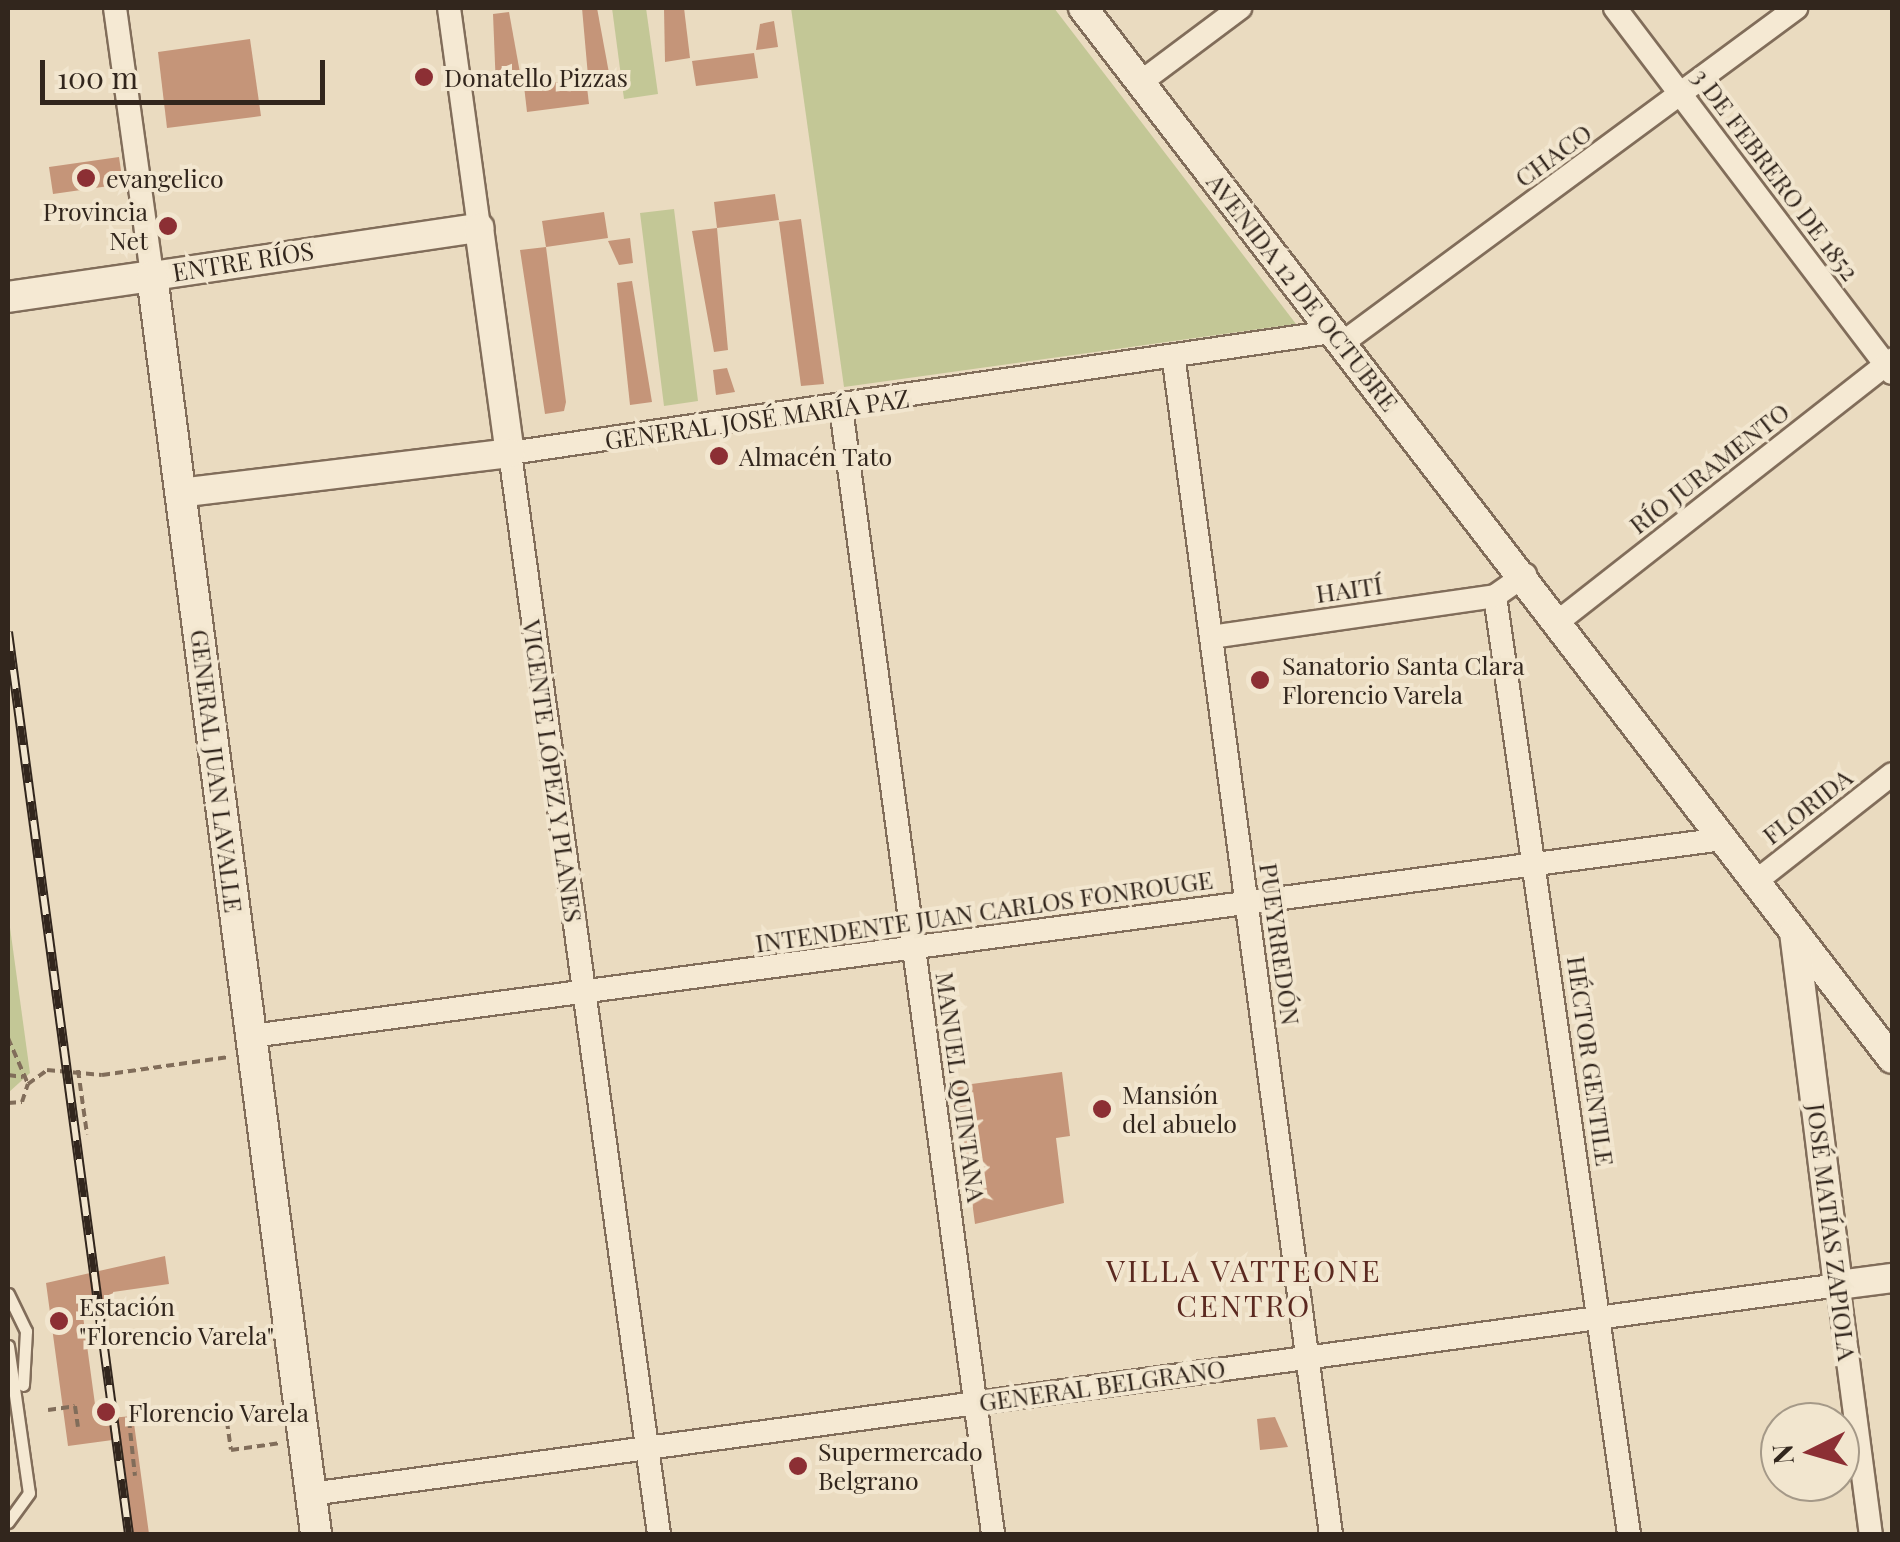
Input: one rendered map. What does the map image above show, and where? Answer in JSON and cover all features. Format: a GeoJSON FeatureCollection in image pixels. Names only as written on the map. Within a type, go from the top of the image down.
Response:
{"type":"FeatureCollection","features":[{"type":"Feature","properties":{"kind":"main road","name":"ENTRE RÍOS"},"geometry":{"type":"LineString","coordinates":[[8,297],[152,276]]}},
{"type":"Feature","properties":{"kind":"main road","name":"GENERAL JUAN LAVALLE"},"geometry":{"type":"LineString","coordinates":[[152,276],[316,1534]]}},
{"type":"Feature","properties":{"kind":"street","name":"GENERAL JUAN LAVALLE"},"geometry":{"type":"LineString","coordinates":[[115,8],[152,276]]}},
{"type":"Feature","properties":{"kind":"street","name":"VICENTE LÓPEZ Y PLANES"},"geometry":{"type":"LineString","coordinates":[[449,8],[659,1534]]}},
{"type":"Feature","properties":{"kind":"street","name":"AVENIDA 12 DE OCTUBRE"},"geometry":{"type":"LineString","coordinates":[[1083,8],[1336,338],[1526,575],[1892,1059]]}},
{"type":"Feature","properties":{"kind":"street"},"geometry":{"type":"LineString","coordinates":[[1141,82],[1240,8]]}},
{"type":"Feature","properties":{"kind":"street","name":"3 DE FEBRERO DE 1852"},"geometry":{"type":"LineString","coordinates":[[1615,8],[1890,366]]}},
{"type":"Feature","properties":{"kind":"street","name":"CHACO"},"geometry":{"type":"LineString","coordinates":[[1336,338],[1682,95],[1796,8]]}},
{"type":"Feature","properties":{"kind":"street","name":"ENTRE RÍOS"},"geometry":{"type":"LineString","coordinates":[[152,276],[479,228]]}},
{"type":"Feature","properties":{"kind":"street","name":"GENERAL JOSÉ MARÍA PAZ"},"geometry":{"type":"LineString","coordinates":[[181,493],[510,453],[1336,338]]}},
{"type":"Feature","properties":{"kind":"street","name":"PUEYRREDÓN"},"geometry":{"type":"LineString","coordinates":[[1174,360],[1331,1534]]}},
{"type":"Feature","properties":{"kind":"street","name":"RÍO JURAMENTO"},"geometry":{"type":"LineString","coordinates":[[1560,620],[1890,366]]}},
{"type":"Feature","properties":{"kind":"street","name":"MANUEL QUINTANA"},"geometry":{"type":"LineString","coordinates":[[841,408],[994,1534]]}},
{"type":"Feature","properties":{"kind":"street"},"geometry":{"type":"LineString","coordinates":[[1495,596],[1526,575]]}},
{"type":"Feature","properties":{"kind":"street","name":"HAITÍ"},"geometry":{"type":"LineString","coordinates":[[1211,636],[1495,596]]}},
{"type":"Feature","properties":{"kind":"street","name":"HÉCTOR GENTILE"},"geometry":{"type":"LineString","coordinates":[[1495,596],[1629,1534]]}},
{"type":"Feature","properties":{"kind":"street","name":"FLORIDA"},"geometry":{"type":"LineString","coordinates":[[1755,882],[1892,774]]}},
{"type":"Feature","properties":{"kind":"street","name":"INTENDENTE JUAN CARLOS FONROUGE"},"geometry":{"type":"LineString","coordinates":[[252,1036],[1723,839]]}},
{"type":"Feature","properties":{"kind":"street","name":"JOSÉ MATÍAS ZAPIOLA"},"geometry":{"type":"LineString","coordinates":[[1794,930],[1871,1534]]}},
{"type":"Feature","properties":{"kind":"street","name":"GENERAL BELGRANO"},"geometry":{"type":"LineString","coordinates":[[311,1494],[1892,1278]]}},
{"type":"Feature","properties":{"kind":"lane"},"geometry":{"type":"LineString","coordinates":[[8,1294],[26,1331],[22,1409]]}},
{"type":"Feature","properties":{"kind":"lane"},"geometry":{"type":"LineString","coordinates":[[8,1346],[22,1409],[30,1493],[8,1522]]}},
{"type":"Feature","properties":{"kind":"path"},"geometry":{"type":"LineString","coordinates":[[8,1038],[28,1084]]}},
{"type":"Feature","properties":{"kind":"path"},"geometry":{"type":"LineString","coordinates":[[8,1102],[22,1102],[28,1084],[42,1071],[78,1070],[102,1075],[229,1057]]}},
{"type":"Feature","properties":{"kind":"path"},"geometry":{"type":"LineString","coordinates":[[78,1070],[87,1134]]}},
{"type":"Feature","properties":{"kind":"path"},"geometry":{"type":"LineString","coordinates":[[8,1076],[28,1084]]}},
{"type":"Feature","properties":{"kind":"path"},"geometry":{"type":"LineString","coordinates":[[48,1410],[75,1406],[78,1427]]}},
{"type":"Feature","properties":{"kind":"path"},"geometry":{"type":"LineString","coordinates":[[225,1408],[230,1450],[280,1443]]}},
{"type":"Feature","properties":{"kind":"path"},"geometry":{"type":"LineString","coordinates":[[128,1420],[135,1476]]}},
{"type":"Feature","properties":{"kind":"green space"},"geometry":{"type":"Polygon","coordinates":[[[612,8],[646,8],[658,94],[624,99],[612,8]]]}},
{"type":"Feature","properties":{"kind":"green space"},"geometry":{"type":"Polygon","coordinates":[[[791,8],[1054,8],[1296,324],[844,387],[791,8]]]}},
{"type":"Feature","properties":{"kind":"green space"},"geometry":{"type":"Polygon","coordinates":[[[674,209],[698,401],[664,406],[640,213],[674,209]]]}},
{"type":"Feature","properties":{"kind":"green space"},"geometry":{"type":"Polygon","coordinates":[[[8,913],[30,1073],[8,1093],[8,913]]]}},
{"type":"Feature","properties":{"kind":"building"},"geometry":{"type":"Polygon","coordinates":[[[582,8],[597,8],[609,73],[588,76],[582,8]]]}},
{"type":"Feature","properties":{"kind":"building"},"geometry":{"type":"Polygon","coordinates":[[[664,8],[684,8],[690,58],[665,62],[664,8]]]}},
{"type":"Feature","properties":{"kind":"building"},"geometry":{"type":"Polygon","coordinates":[[[509,12],[522,84],[496,88],[493,14],[509,12]]]}},
{"type":"Feature","properties":{"kind":"building"},"geometry":{"type":"Polygon","coordinates":[[[774,21],[778,47],[756,50],[760,24],[774,21]]]}},
{"type":"Feature","properties":{"kind":"building"},"geometry":{"type":"Polygon","coordinates":[[[250,39],[261,116],[167,128],[158,52],[250,39]]]}},
{"type":"Feature","properties":{"kind":"building"},"geometry":{"type":"Polygon","coordinates":[[[754,53],[758,78],[696,86],[692,61],[754,53]]]}},
{"type":"Feature","properties":{"kind":"building"},"geometry":{"type":"Polygon","coordinates":[[[586,79],[589,104],[527,112],[524,86],[586,79]]]}},
{"type":"Feature","properties":{"kind":"building"},"geometry":{"type":"Polygon","coordinates":[[[119,157],[123,184],[53,194],[49,167],[119,157]]]}},
{"type":"Feature","properties":{"kind":"building"},"geometry":{"type":"Polygon","coordinates":[[[775,194],[779,220],[717,228],[714,202],[775,194]]]}},
{"type":"Feature","properties":{"kind":"building"},"geometry":{"type":"Polygon","coordinates":[[[604,212],[608,238],[546,247],[542,221],[604,212]]]}},
{"type":"Feature","properties":{"kind":"building"},"geometry":{"type":"Polygon","coordinates":[[[801,219],[824,384],[801,386],[779,222],[801,219]]]}},
{"type":"Feature","properties":{"kind":"building"},"geometry":{"type":"Polygon","coordinates":[[[717,228],[728,350],[714,352],[692,231],[717,228]]]}},
{"type":"Feature","properties":{"kind":"building"},"geometry":{"type":"Polygon","coordinates":[[[630,238],[633,263],[619,265],[608,241],[630,238]]]}},
{"type":"Feature","properties":{"kind":"building"},"geometry":{"type":"Polygon","coordinates":[[[546,247],[566,402],[564,411],[545,414],[520,250],[546,247]]]}},
{"type":"Feature","properties":{"kind":"building"},"geometry":{"type":"Polygon","coordinates":[[[632,281],[652,402],[630,405],[617,283],[632,281]]]}},
{"type":"Feature","properties":{"kind":"building"},"geometry":{"type":"Polygon","coordinates":[[[727,368],[735,392],[716,395],[713,370],[727,368]]]}},
{"type":"Feature","properties":{"kind":"building"},"geometry":{"type":"Polygon","coordinates":[[[1062,1072],[1070,1136],[1056,1138],[1064,1203],[975,1224],[957,1086],[1062,1072]]]}},
{"type":"Feature","properties":{"kind":"building"},"geometry":{"type":"Polygon","coordinates":[[[165,1256],[169,1284],[113,1292],[116,1312],[83,1316],[97,1419],[133,1416],[149,1534],[133,1534],[120,1439],[68,1446],[46,1283],[165,1256]]]}},
{"type":"Feature","properties":{"kind":"building"},"geometry":{"type":"Polygon","coordinates":[[[1275,1417],[1288,1447],[1260,1450],[1257,1419],[1275,1417]]]}},
{"type":"Feature","properties":{"kind":"railway"},"geometry":{"type":"LineString","coordinates":[[8,632],[129,1534]]}},
{"type":"Feature","properties":{"kind":"place","name":"Donatello Pizzas"},"geometry":{"type":"Point","coordinates":[424,77]}},
{"type":"Feature","properties":{"kind":"place","name":"evangelico"},"geometry":{"type":"Point","coordinates":[86,178]}},
{"type":"Feature","properties":{"kind":"place","name":"Provincia Net"},"geometry":{"type":"Point","coordinates":[168,226]}},
{"type":"Feature","properties":{"kind":"place","name":"Almacén Tato"},"geometry":{"type":"Point","coordinates":[719,456]}},
{"type":"Feature","properties":{"kind":"place","name":"Sanatorio Santa Clara Florencio Varela"},"geometry":{"type":"Point","coordinates":[1260,680]}},
{"type":"Feature","properties":{"kind":"place","name":"Mansión del abuelo"},"geometry":{"type":"Point","coordinates":[1102,1109]}},
{"type":"Feature","properties":{"kind":"place","name":"Estación \"Florencio Varela\""},"geometry":{"type":"Point","coordinates":[59,1321]}},
{"type":"Feature","properties":{"kind":"place","name":"Florencio Varela"},"geometry":{"type":"Point","coordinates":[106,1412]}},
{"type":"Feature","properties":{"kind":"place","name":"Supermercado Belgrano"},"geometry":{"type":"Point","coordinates":[798,1466]}},
{"type":"Feature","properties":{"kind":"district","name":"VILLA VATTEONE CENTRO"},"geometry":{"type":"Point","coordinates":[1244,1287]}}]}
